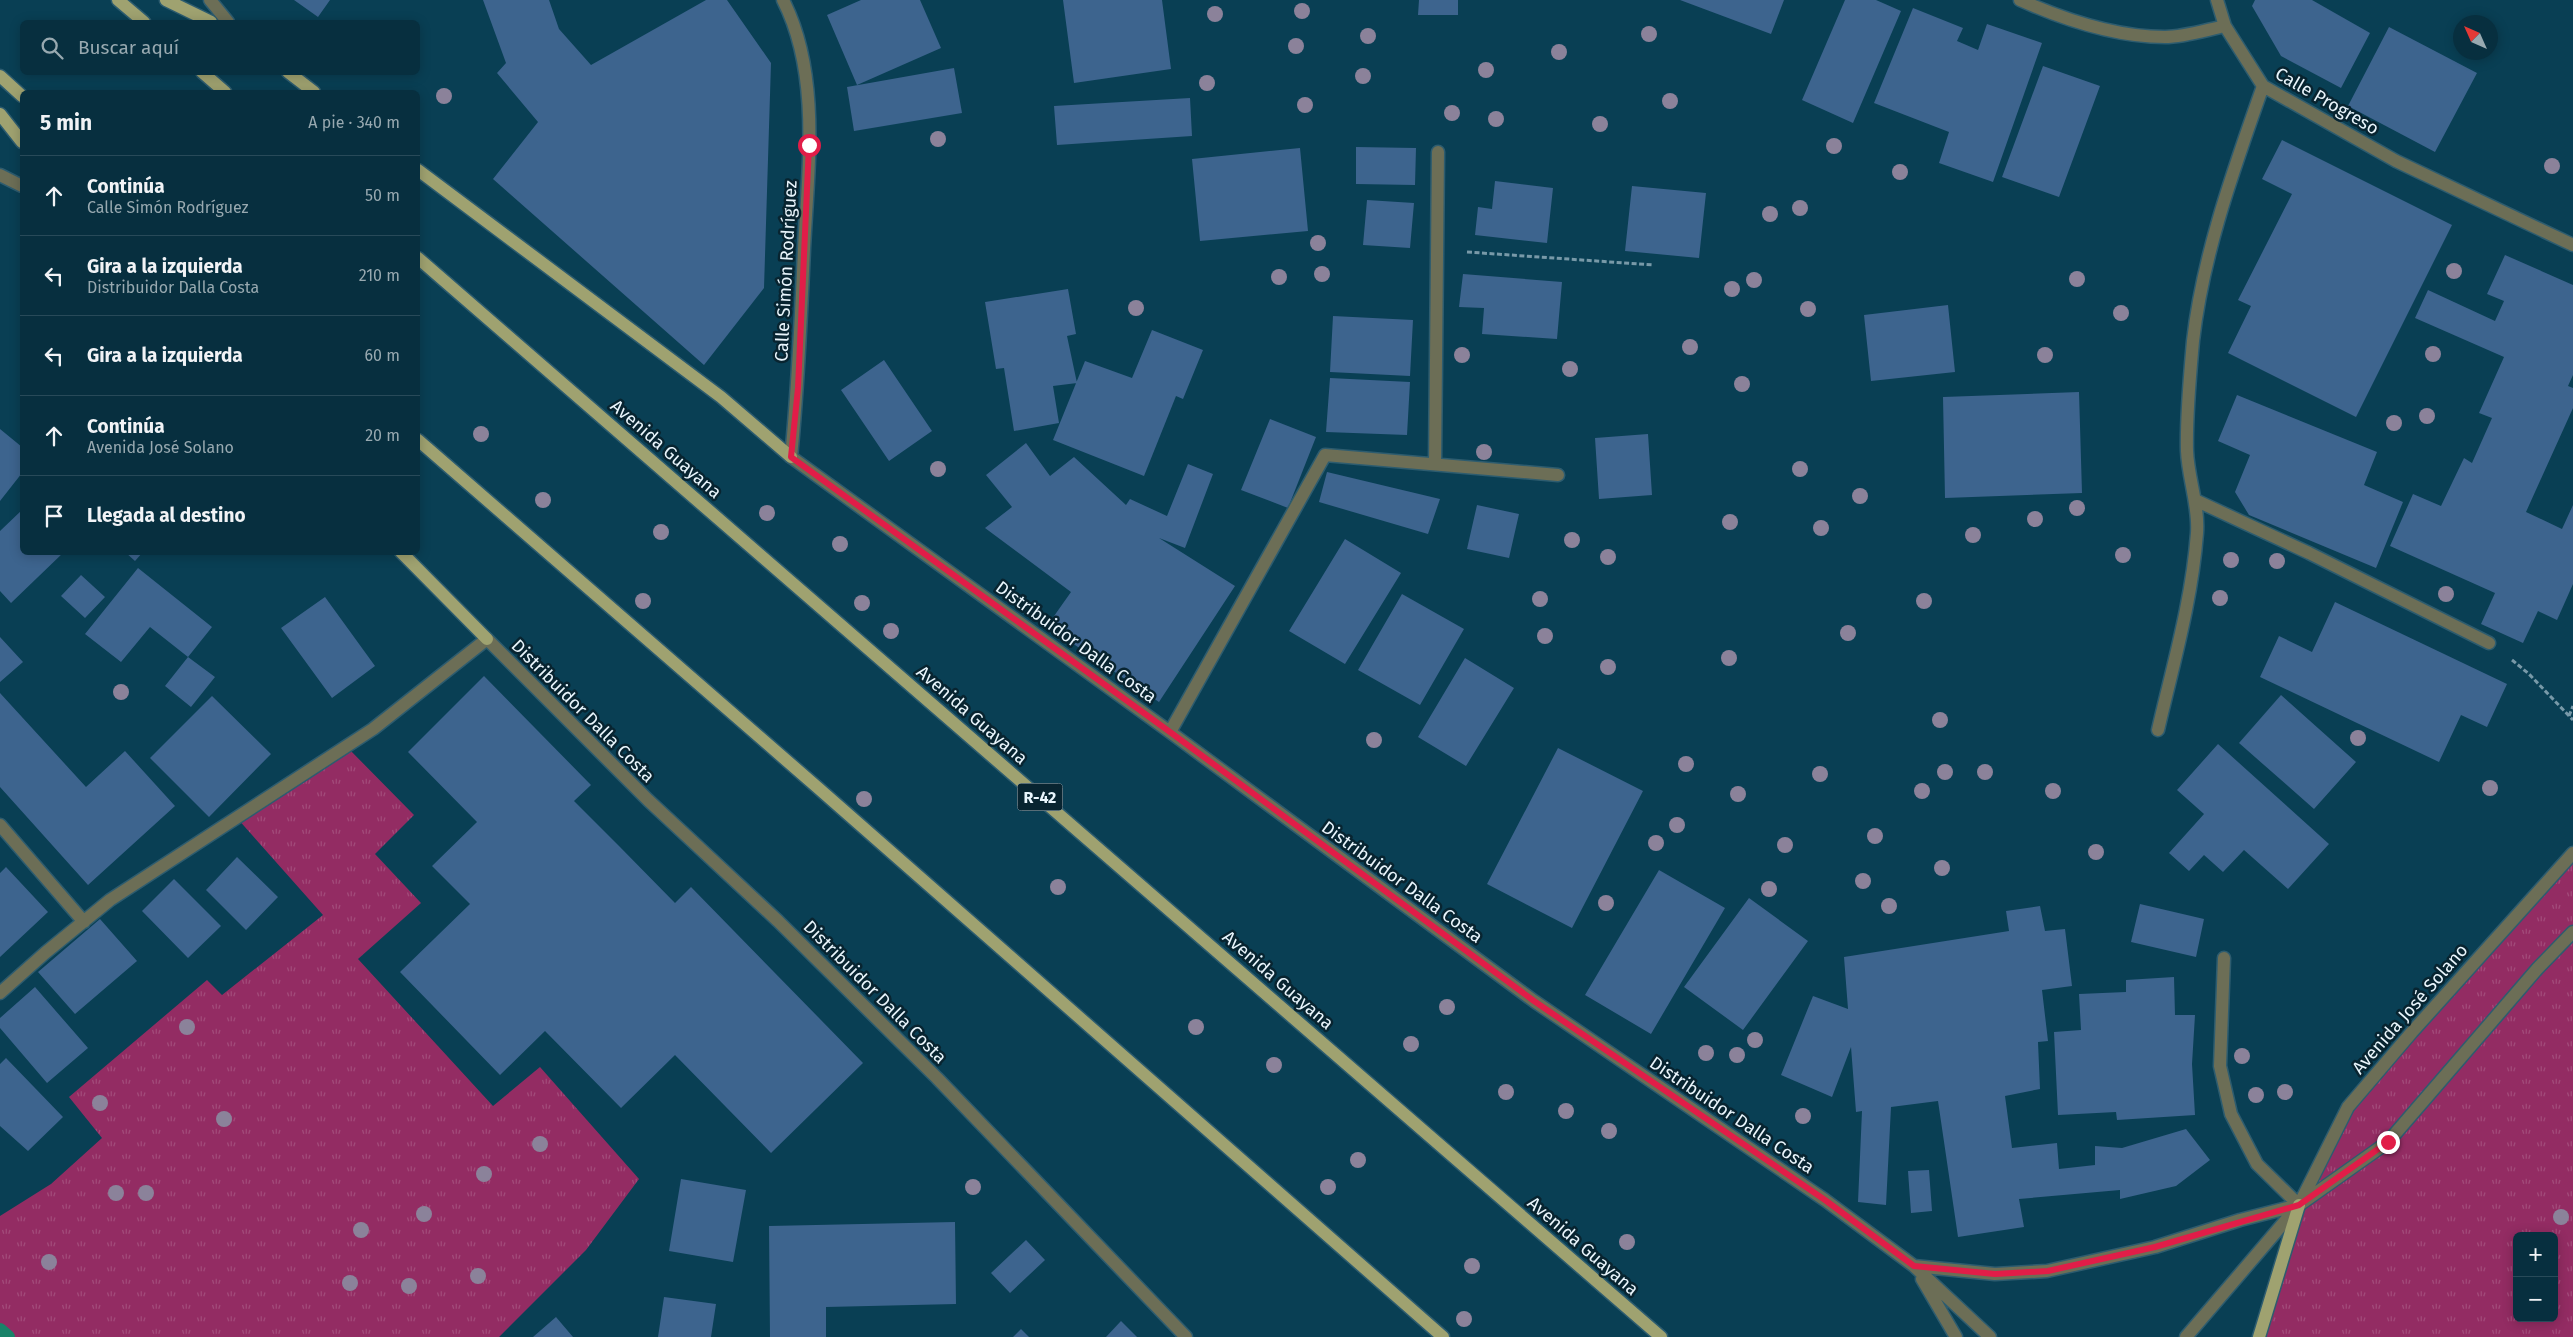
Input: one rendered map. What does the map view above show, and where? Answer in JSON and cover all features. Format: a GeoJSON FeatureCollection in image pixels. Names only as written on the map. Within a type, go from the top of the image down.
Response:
{"type":"FeatureCollection","features":[{"type":"Feature","properties":{"kind":"main road"},"geometry":{"type":"LineString","coordinates":[[118,0],[142,20]]}},
{"type":"Feature","properties":{"kind":"main road"},"geometry":{"type":"LineString","coordinates":[[166,0],[207,20]]}},
{"type":"Feature","properties":{"kind":"main road"},"geometry":{"type":"LineString","coordinates":[[205,75],[223,90]]}},
{"type":"Feature","properties":{"kind":"main road"},"geometry":{"type":"LineString","coordinates":[[292,75],[311,90]]}},
{"type":"Feature","properties":{"kind":"main road"},"geometry":{"type":"LineString","coordinates":[[0,76],[20,94]]}},
{"type":"Feature","properties":{"kind":"main road"},"geometry":{"type":"LineString","coordinates":[[0,114],[20,139]]}},
{"type":"Feature","properties":{"kind":"main road"},"geometry":{"type":"LineString","coordinates":[[420,171],[721,397],[791,457]]}},
{"type":"Feature","properties":{"kind":"main road","name":"Avenida Guayana"},"geometry":{"type":"LineString","coordinates":[[420,260],[1661,1337]]}},
{"type":"Feature","properties":{"kind":"main road"},"geometry":{"type":"LineString","coordinates":[[420,442],[817,787],[1442,1337]]}},
{"type":"Feature","properties":{"kind":"main road"},"geometry":{"type":"LineString","coordinates":[[404,555],[487,639]]}},
{"type":"Feature","properties":{"kind":"main road"},"geometry":{"type":"LineString","coordinates":[[2259,1337],[2299,1205]]}},
{"type":"Feature","properties":{"kind":"street"},"geometry":{"type":"LineString","coordinates":[[210,0],[226,20]]}},
{"type":"Feature","properties":{"kind":"street","name":"Calle Simón Rodríguez"},"geometry":{"type":"LineString","coordinates":[[783,0],[795,23],[805,60],[809,145],[798,388],[791,457]]}},
{"type":"Feature","properties":{"kind":"street"},"geometry":{"type":"LineString","coordinates":[[2020,0],[2049,13],[2127,35],[2167,38],[2225,26]]}},
{"type":"Feature","properties":{"kind":"street","name":"Calle Progreso"},"geometry":{"type":"LineString","coordinates":[[2217,0],[2225,26],[2263,86],[2396,161],[2573,246]]}},
{"type":"Feature","properties":{"kind":"street"},"geometry":{"type":"LineString","coordinates":[[2158,730],[2187,604],[2197,532],[2195,500],[2187,452],[2193,341],[2204,271],[2226,196],[2263,86]]}},
{"type":"Feature","properties":{"kind":"street"},"geometry":{"type":"LineString","coordinates":[[1435,464],[1438,152]]}},
{"type":"Feature","properties":{"kind":"street"},"geometry":{"type":"LineString","coordinates":[[0,175],[20,185]]}},
{"type":"Feature","properties":{"kind":"street"},"geometry":{"type":"LineString","coordinates":[[1170,732],[1324,455],[1558,475]]}},
{"type":"Feature","properties":{"kind":"street","name":"Distribuidor Dalla Costa"},"geometry":{"type":"LineString","coordinates":[[791,457],[1170,732],[1534,1001],[1825,1200],[1914,1266],[1990,1337]]}},
{"type":"Feature","properties":{"kind":"street"},"geometry":{"type":"LineString","coordinates":[[2195,500],[2327,562],[2489,643]]}},
{"type":"Feature","properties":{"kind":"street"},"geometry":{"type":"LineString","coordinates":[[0,993],[110,900],[373,729],[487,639]]}},
{"type":"Feature","properties":{"kind":"street","name":"Distribuidor Dalla Costa"},"geometry":{"type":"LineString","coordinates":[[487,639],[648,800],[778,921],[930,1071],[1186,1337]]}},
{"type":"Feature","properties":{"kind":"street"},"geometry":{"type":"LineString","coordinates":[[0,825],[84,922]]}},
{"type":"Feature","properties":{"kind":"street","name":"Avenida José Solano"},"geometry":{"type":"LineString","coordinates":[[2186,1337],[2299,1205],[2348,1107],[2573,853]]}},
{"type":"Feature","properties":{"kind":"street","name":"Avenida José Solano"},"geometry":{"type":"LineString","coordinates":[[2299,1205],[2388,1142],[2538,968],[2573,933]]}},
{"type":"Feature","properties":{"kind":"street"},"geometry":{"type":"LineString","coordinates":[[1914,1266],[1995,1274],[2048,1271],[2155,1247],[2299,1205],[2257,1164],[2231,1114],[2220,1066],[2224,958]]}},
{"type":"Feature","properties":{"kind":"street"},"geometry":{"type":"LineString","coordinates":[[1914,1266],[1956,1337]]}},
{"type":"Feature","properties":{"kind":"path"},"geometry":{"type":"LineString","coordinates":[[1437,250],[1654,266]]}},
{"type":"Feature","properties":{"kind":"path"},"geometry":{"type":"LineString","coordinates":[[2489,643],[2529,674],[2573,720]]}},
{"type":"Feature","properties":{"kind":"path"},"geometry":{"type":"LineString","coordinates":[[2569,716],[2573,706]]}},
{"type":"Feature","properties":{"kind":"green space"},"geometry":{"type":"Polygon","coordinates":[[[346,746],[414,815],[375,854],[421,903],[358,959],[493,1106],[540,1067],[639,1179],[586,1250],[499,1337],[0,1337],[0,1216],[51,1184],[102,1138],[69,1097],[207,980],[222,995],[323,915],[237,818],[346,746]]]}},
{"type":"Feature","properties":{"kind":"green space"},"geometry":{"type":"Polygon","coordinates":[[[2573,853],[2573,1337],[2259,1337],[2299,1205],[2348,1107],[2573,853]]]}},
{"type":"Feature","properties":{"kind":"building"},"geometry":{"type":"Polygon","coordinates":[[[294,0],[330,0],[318,17],[294,0]]]}},
{"type":"Feature","properties":{"kind":"building"},"geometry":{"type":"Polygon","coordinates":[[[483,0],[549,0],[559,29],[591,65],[706,0],[727,0],[771,63],[764,288],[704,365],[493,179],[538,122],[497,73],[506,63],[483,0]]]}},
{"type":"Feature","properties":{"kind":"building"},"geometry":{"type":"Polygon","coordinates":[[[861,0],[920,0],[941,48],[857,85],[827,15],[861,0]]]}},
{"type":"Feature","properties":{"kind":"building"},"geometry":{"type":"Polygon","coordinates":[[[1063,0],[1162,0],[1171,69],[1074,83],[1063,0]]]}},
{"type":"Feature","properties":{"kind":"building"},"geometry":{"type":"Polygon","coordinates":[[[1419,0],[1458,0],[1458,15],[1418,15],[1419,0]]]}},
{"type":"Feature","properties":{"kind":"building"},"geometry":{"type":"Polygon","coordinates":[[[1680,0],[1784,0],[1771,34],[1680,0]]]}},
{"type":"Feature","properties":{"kind":"building"},"geometry":{"type":"Polygon","coordinates":[[[1845,0],[1876,0],[1901,11],[1853,123],[1802,100],[1845,0]]]}},
{"type":"Feature","properties":{"kind":"building"},"geometry":{"type":"Polygon","coordinates":[[[2255,0],[2312,0],[2370,33],[2341,88],[2281,56],[2252,6],[2255,0]]]}},
{"type":"Feature","properties":{"kind":"building"},"geometry":{"type":"Polygon","coordinates":[[[1913,8],[1963,28],[1957,41],[1978,50],[1987,24],[2042,43],[1993,182],[1939,163],[1949,132],[1874,103],[1913,8]]]}},
{"type":"Feature","properties":{"kind":"building"},"geometry":{"type":"Polygon","coordinates":[[[2389,27],[2477,73],[2435,152],[2348,106],[2389,27]]]}},
{"type":"Feature","properties":{"kind":"building"},"geometry":{"type":"Polygon","coordinates":[[[2043,66],[2100,86],[2059,197],[2002,177],[2043,66]]]}},
{"type":"Feature","properties":{"kind":"building"},"geometry":{"type":"Polygon","coordinates":[[[954,68],[962,113],[854,131],[847,87],[954,68]]]}},
{"type":"Feature","properties":{"kind":"building"},"geometry":{"type":"Polygon","coordinates":[[[1190,98],[1192,136],[1057,145],[1054,106],[1190,98]]]}},
{"type":"Feature","properties":{"kind":"building"},"geometry":{"type":"Polygon","coordinates":[[[2282,140],[2452,225],[2356,417],[2228,353],[2251,306],[2238,300],[2292,194],[2262,179],[2282,140]]]}},
{"type":"Feature","properties":{"kind":"building"},"geometry":{"type":"Polygon","coordinates":[[[1356,147],[1416,148],[1415,185],[1356,184],[1356,147]]]}},
{"type":"Feature","properties":{"kind":"building"},"geometry":{"type":"Polygon","coordinates":[[[1300,148],[1308,231],[1200,241],[1192,159],[1300,148]]]}},
{"type":"Feature","properties":{"kind":"building"},"geometry":{"type":"Polygon","coordinates":[[[1495,181],[1553,188],[1547,243],[1475,235],[1478,207],[1492,209],[1495,181]]]}},
{"type":"Feature","properties":{"kind":"building"},"geometry":{"type":"Polygon","coordinates":[[[1632,186],[1706,193],[1699,258],[1625,251],[1632,186]]]}},
{"type":"Feature","properties":{"kind":"building"},"geometry":{"type":"Polygon","coordinates":[[[1367,200],[1414,203],[1410,248],[1363,245],[1367,200]]]}},
{"type":"Feature","properties":{"kind":"building"},"geometry":{"type":"Polygon","coordinates":[[[2505,255],[2573,285],[2573,375],[2568,386],[2573,388],[2573,408],[2526,512],[2562,529],[2573,505],[2573,584],[2557,620],[2538,611],[2523,643],[2481,624],[2495,593],[2390,546],[2413,494],[2441,506],[2464,458],[2472,463],[2492,418],[2479,413],[2504,357],[2415,318],[2428,290],[2495,321],[2504,301],[2487,294],[2505,255]]]}},
{"type":"Feature","properties":{"kind":"building"},"geometry":{"type":"Polygon","coordinates":[[[1463,274],[1562,282],[1557,339],[1482,334],[1484,308],[1459,307],[1463,274]]]}},
{"type":"Feature","properties":{"kind":"building"},"geometry":{"type":"Polygon","coordinates":[[[1068,289],[1076,334],[1067,336],[1077,383],[1053,386],[1059,423],[1014,431],[1004,368],[996,369],[985,302],[1068,289]]]}},
{"type":"Feature","properties":{"kind":"building"},"geometry":{"type":"Polygon","coordinates":[[[1948,305],[1955,372],[1871,381],[1864,315],[1948,305]]]}},
{"type":"Feature","properties":{"kind":"building"},"geometry":{"type":"Polygon","coordinates":[[[1333,316],[1413,320],[1410,376],[1330,372],[1333,316]]]}},
{"type":"Feature","properties":{"kind":"building"},"geometry":{"type":"Polygon","coordinates":[[[1152,330],[1203,350],[1183,399],[1176,396],[1144,476],[1053,440],[1085,361],[1132,378],[1152,330]]]}},
{"type":"Feature","properties":{"kind":"building"},"geometry":{"type":"Polygon","coordinates":[[[884,360],[932,431],[889,461],[841,390],[884,360]]]}},
{"type":"Feature","properties":{"kind":"building"},"geometry":{"type":"Polygon","coordinates":[[[1330,378],[1410,382],[1407,435],[1326,432],[1330,378]]]}},
{"type":"Feature","properties":{"kind":"building"},"geometry":{"type":"Polygon","coordinates":[[[2079,392],[2082,493],[1945,498],[1943,397],[2079,392]]]}},
{"type":"Feature","properties":{"kind":"building"},"geometry":{"type":"Polygon","coordinates":[[[2237,395],[2377,452],[2364,485],[2403,502],[2376,568],[2249,515],[2235,492],[2250,455],[2218,441],[2237,395]]]}},
{"type":"Feature","properties":{"kind":"building"},"geometry":{"type":"Polygon","coordinates":[[[1270,419],[1316,437],[1288,508],[1241,490],[1270,419]]]}},
{"type":"Feature","properties":{"kind":"building"},"geometry":{"type":"Polygon","coordinates":[[[0,429],[20,445],[20,476],[0,501],[0,429]]]}},
{"type":"Feature","properties":{"kind":"building"},"geometry":{"type":"Polygon","coordinates":[[[1648,434],[1652,495],[1599,499],[1595,438],[1648,434]]]}},
{"type":"Feature","properties":{"kind":"building"},"geometry":{"type":"Polygon","coordinates":[[[1026,443],[1050,476],[1074,457],[1126,505],[1130,499],[1167,516],[1188,464],[1213,474],[1185,548],[1159,538],[1235,586],[1159,702],[1047,626],[1071,592],[985,528],[1012,507],[986,475],[1026,443]]]}},
{"type":"Feature","properties":{"kind":"building"},"geometry":{"type":"Polygon","coordinates":[[[1327,472],[1440,499],[1428,534],[1319,502],[1327,472]]]}},
{"type":"Feature","properties":{"kind":"building"},"geometry":{"type":"Polygon","coordinates":[[[1477,505],[1519,514],[1509,558],[1467,549],[1477,505]]]}},
{"type":"Feature","properties":{"kind":"building"},"geometry":{"type":"Polygon","coordinates":[[[20,512],[20,555],[61,555],[11,603],[0,591],[0,531],[20,512]]]}},
{"type":"Feature","properties":{"kind":"building"},"geometry":{"type":"Polygon","coordinates":[[[1345,539],[1401,573],[1345,664],[1289,631],[1345,539]]]}},
{"type":"Feature","properties":{"kind":"building"},"geometry":{"type":"Polygon","coordinates":[[[128,555],[140,555],[135,561],[128,555]]]}},
{"type":"Feature","properties":{"kind":"building"},"geometry":{"type":"Polygon","coordinates":[[[138,568],[212,627],[188,657],[150,627],[121,662],[85,634],[138,568]]]}},
{"type":"Feature","properties":{"kind":"building"},"geometry":{"type":"Polygon","coordinates":[[[81,575],[105,597],[85,618],[61,596],[81,575]]]}},
{"type":"Feature","properties":{"kind":"building"},"geometry":{"type":"Polygon","coordinates":[[[1402,594],[1464,629],[1420,705],[1358,670],[1402,594]]]}},
{"type":"Feature","properties":{"kind":"building"},"geometry":{"type":"Polygon","coordinates":[[[325,597],[375,666],[332,698],[281,628],[325,597]]]}},
{"type":"Feature","properties":{"kind":"building"},"geometry":{"type":"Polygon","coordinates":[[[2335,602],[2507,684],[2487,727],[2461,715],[2439,762],[2260,677],[2279,636],[2312,652],[2335,602]]]}},
{"type":"Feature","properties":{"kind":"building"},"geometry":{"type":"Polygon","coordinates":[[[0,637],[23,662],[0,682],[0,637]]]}},
{"type":"Feature","properties":{"kind":"building"},"geometry":{"type":"Polygon","coordinates":[[[188,657],[215,677],[191,707],[165,686],[188,657]]]}},
{"type":"Feature","properties":{"kind":"building"},"geometry":{"type":"Polygon","coordinates":[[[1465,658],[1514,688],[1466,766],[1418,737],[1465,658]]]}},
{"type":"Feature","properties":{"kind":"building"},"geometry":{"type":"Polygon","coordinates":[[[484,676],[591,785],[574,801],[675,903],[691,887],[863,1063],[771,1153],[675,1055],[621,1108],[545,1031],[500,1075],[400,972],[470,904],[432,866],[477,822],[408,752],[484,676]]]}},
{"type":"Feature","properties":{"kind":"building"},"geometry":{"type":"Polygon","coordinates":[[[0,693],[86,787],[125,751],[175,806],[88,885],[0,787],[0,693]]]}},
{"type":"Feature","properties":{"kind":"building"},"geometry":{"type":"Polygon","coordinates":[[[2281,695],[2356,762],[2314,809],[2239,743],[2281,695]]]}},
{"type":"Feature","properties":{"kind":"building"},"geometry":{"type":"Polygon","coordinates":[[[212,696],[271,754],[209,817],[150,758],[212,696]]]}},
{"type":"Feature","properties":{"kind":"building"},"geometry":{"type":"Polygon","coordinates":[[[2218,744],[2329,844],[2288,889],[2244,850],[2223,872],[2204,855],[2189,871],[2169,853],[2204,814],[2177,790],[2218,744]]]}},
{"type":"Feature","properties":{"kind":"building"},"geometry":{"type":"Polygon","coordinates":[[[1558,748],[1643,791],[1572,928],[1487,884],[1558,748]]]}},
{"type":"Feature","properties":{"kind":"building"},"geometry":{"type":"Polygon","coordinates":[[[237,857],[278,897],[246,930],[206,890],[237,857]]]}},
{"type":"Feature","properties":{"kind":"building"},"geometry":{"type":"Polygon","coordinates":[[[6,867],[48,912],[0,957],[0,873],[6,867]]]}},
{"type":"Feature","properties":{"kind":"building"},"geometry":{"type":"Polygon","coordinates":[[[1659,870],[1725,908],[1651,1034],[1585,995],[1659,870]]]}},
{"type":"Feature","properties":{"kind":"building"},"geometry":{"type":"Polygon","coordinates":[[[174,879],[221,926],[188,958],[142,911],[174,879]]]}},
{"type":"Feature","properties":{"kind":"building"},"geometry":{"type":"Polygon","coordinates":[[[1749,898],[1808,941],[1743,1030],[1684,987],[1749,898]]]}},
{"type":"Feature","properties":{"kind":"building"},"geometry":{"type":"Polygon","coordinates":[[[2140,904],[2204,919],[2196,957],[2131,942],[2140,904]]]}},
{"type":"Feature","properties":{"kind":"building"},"geometry":{"type":"Polygon","coordinates":[[[2040,906],[2045,931],[2065,929],[2072,986],[2042,990],[2048,1041],[2038,1042],[2040,1089],[2005,1096],[2012,1148],[2057,1143],[2059,1169],[2095,1165],[2095,1146],[2122,1148],[2186,1129],[2210,1160],[2176,1186],[2120,1199],[2120,1190],[2019,1199],[2024,1227],[1958,1237],[1938,1101],[1891,1107],[1886,1205],[1858,1202],[1862,1111],[1856,1112],[1851,1047],[1832,1097],[1781,1075],[1813,996],[1848,1009],[1844,957],[2009,931],[2006,911],[2040,906]]]}},
{"type":"Feature","properties":{"kind":"building"},"geometry":{"type":"Polygon","coordinates":[[[100,919],[137,961],[75,1014],[38,972],[100,919]]]}},
{"type":"Feature","properties":{"kind":"building"},"geometry":{"type":"Polygon","coordinates":[[[2174,977],[2175,1015],[2195,1015],[2192,1064],[2195,1115],[2117,1120],[2116,1112],[2058,1115],[2054,1032],[2081,1030],[2079,994],[2126,992],[2126,980],[2174,977]]]}},
{"type":"Feature","properties":{"kind":"building"},"geometry":{"type":"Polygon","coordinates":[[[35,987],[88,1048],[47,1083],[0,1028],[0,1018],[35,987]]]}},
{"type":"Feature","properties":{"kind":"building"},"geometry":{"type":"Polygon","coordinates":[[[6,1058],[63,1117],[28,1151],[0,1126],[0,1064],[6,1058]]]}},
{"type":"Feature","properties":{"kind":"building"},"geometry":{"type":"Polygon","coordinates":[[[1929,1170],[1932,1211],[1911,1213],[1908,1171],[1929,1170]]]}},
{"type":"Feature","properties":{"kind":"building"},"geometry":{"type":"Polygon","coordinates":[[[681,1179],[746,1190],[733,1262],[669,1251],[681,1179]]]}},
{"type":"Feature","properties":{"kind":"building"},"geometry":{"type":"Polygon","coordinates":[[[955,1222],[956,1304],[826,1307],[826,1337],[770,1337],[769,1226],[955,1222]]]}},
{"type":"Feature","properties":{"kind":"building"},"geometry":{"type":"Polygon","coordinates":[[[1026,1240],[1045,1260],[1010,1293],[991,1273],[1026,1240]]]}},
{"type":"Feature","properties":{"kind":"building"},"geometry":{"type":"Polygon","coordinates":[[[664,1297],[716,1304],[711,1337],[658,1337],[664,1297]]]}},
{"type":"Feature","properties":{"kind":"building"},"geometry":{"type":"Polygon","coordinates":[[[556,1317],[573,1337],[533,1337],[556,1317]]]}},
{"type":"Feature","properties":{"kind":"building"},"geometry":{"type":"Polygon","coordinates":[[[1121,1321],[1137,1337],[1106,1337],[1121,1321]]]}},
{"type":"Feature","properties":{"kind":"building"},"geometry":{"type":"Polygon","coordinates":[[[1021,1329],[1029,1337],[1013,1337],[1021,1329]]]}},
{"type":"Feature","properties":{"kind":"waterway"},"geometry":{"type":"LineString","coordinates":[[0,1330],[8,1337]]}},
{"type":"Feature","properties":{"kind":"route"},"geometry":{"type":"LineString","coordinates":[[809,145],[798,388],[791,457],[1170,732],[1534,1001],[1825,1200],[1914,1266],[1995,1274],[2048,1271],[2155,1247],[2240,1220],[2299,1205],[2388,1142]]}}]}
